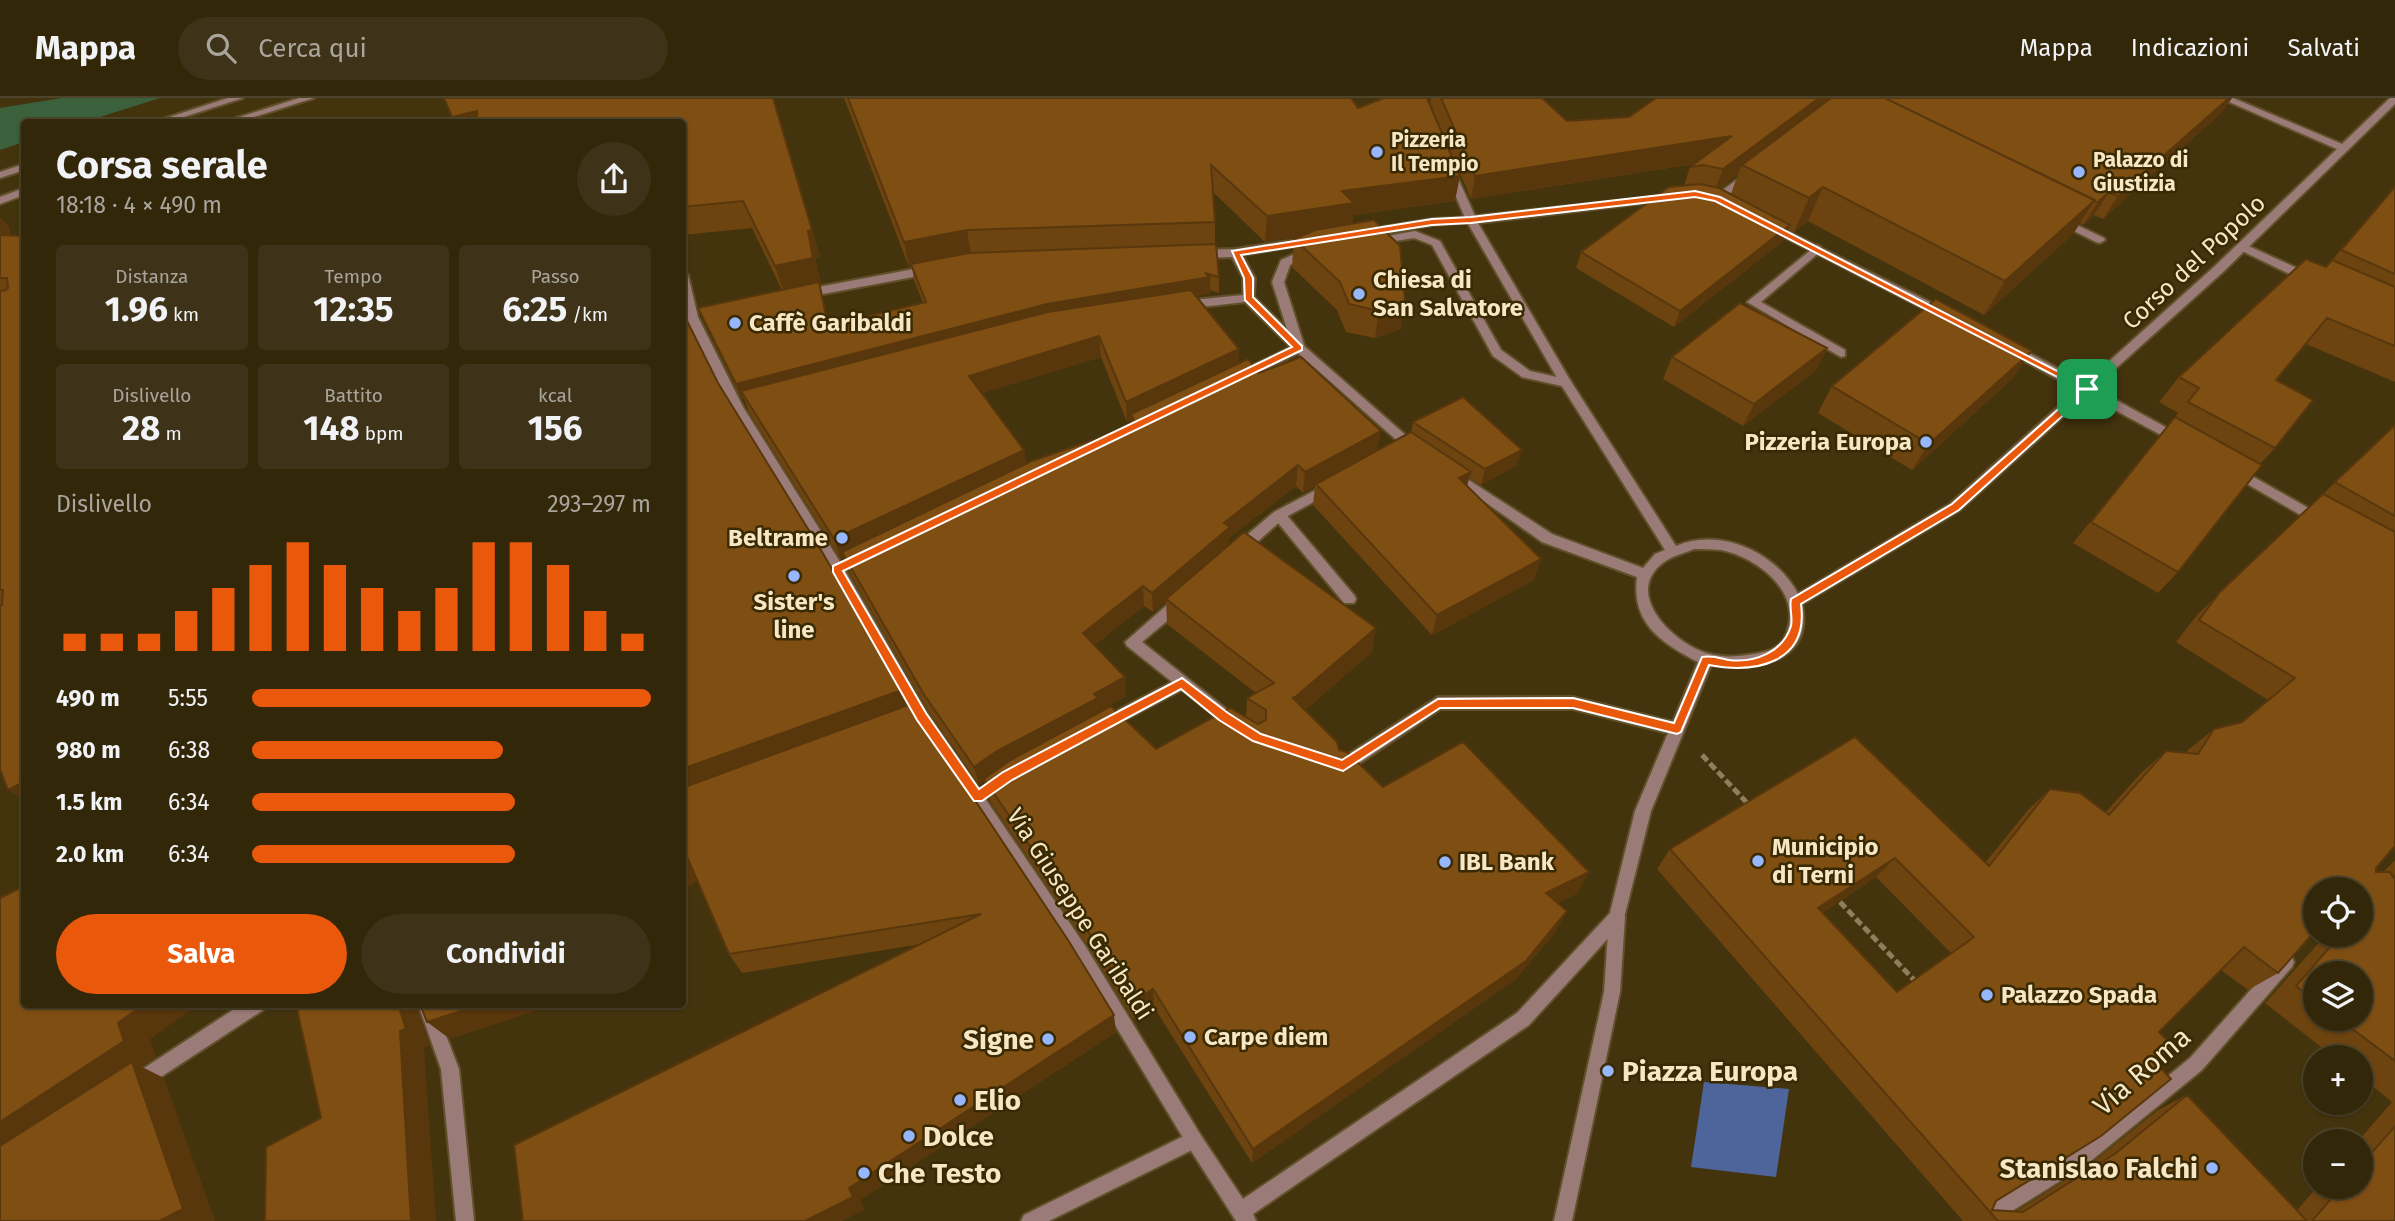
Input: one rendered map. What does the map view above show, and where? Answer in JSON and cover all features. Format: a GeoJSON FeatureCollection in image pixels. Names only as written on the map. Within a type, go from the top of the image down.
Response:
{"type":"FeatureCollection","features":[{"type":"Feature","properties":{"kind":"street"},"geometry":{"type":"LineString","coordinates":[[169,119],[238,98]]}},
{"type":"Feature","properties":{"kind":"street"},"geometry":{"type":"LineString","coordinates":[[239,119],[309,98]]}},
{"type":"Feature","properties":{"kind":"street"},"geometry":{"type":"LineString","coordinates":[[2225,98],[2345,149]]}},
{"type":"Feature","properties":{"kind":"street","name":"Corso del Popolo"},"geometry":{"type":"LineString","coordinates":[[1795,602],[1955,507],[2242,247],[2395,99]]}},
{"type":"Feature","properties":{"kind":"street"},"geometry":{"type":"LineString","coordinates":[[1443,158],[1471,220],[1566,383],[1671,549]]}},
{"type":"Feature","properties":{"kind":"street"},"geometry":{"type":"LineString","coordinates":[[1730,205],[1711,197],[1760,166]]}},
{"type":"Feature","properties":{"kind":"street"},"geometry":{"type":"LineString","coordinates":[[0,175],[21,168]]}},
{"type":"Feature","properties":{"kind":"street"},"geometry":{"type":"LineString","coordinates":[[0,201],[21,192]]}},
{"type":"Feature","properties":{"kind":"street"},"geometry":{"type":"LineString","coordinates":[[1566,383],[1526,374],[1497,353],[1436,243],[1415,234],[1355,239],[1432,222],[1471,220],[1681,195]]}},
{"type":"Feature","properties":{"kind":"street"},"geometry":{"type":"LineString","coordinates":[[2052,216],[2099,240]]}},
{"type":"Feature","properties":{"kind":"street"},"geometry":{"type":"LineString","coordinates":[[1754,218],[1957,321]]}},
{"type":"Feature","properties":{"kind":"street"},"geometry":{"type":"LineString","coordinates":[[1183,255],[1235,253],[1328,238]]}},
{"type":"Feature","properties":{"kind":"street"},"geometry":{"type":"LineString","coordinates":[[2242,247],[2321,284]]}},
{"type":"Feature","properties":{"kind":"street"},"geometry":{"type":"LineString","coordinates":[[1817,249],[1753,302],[1840,353]]}},
{"type":"Feature","properties":{"kind":"street"},"geometry":{"type":"LineString","coordinates":[[1299,348],[1278,282],[1285,263],[1320,250]]}},
{"type":"Feature","properties":{"kind":"street"},"geometry":{"type":"LineString","coordinates":[[1235,253],[1249,278],[1248,298],[1401,448],[1434,463],[1547,538],[1644,575]]}},
{"type":"Feature","properties":{"kind":"street"},"geometry":{"type":"LineString","coordinates":[[787,298],[945,267]]}},
{"type":"Feature","properties":{"kind":"street","name":"Via Giuseppe Garibaldi"},"geometry":{"type":"LineString","coordinates":[[686,290],[693,316],[743,406],[842,567],[915,719],[983,793],[1194,1140],[1244,1216]]}},
{"type":"Feature","properties":{"kind":"street"},"geometry":{"type":"LineString","coordinates":[[1171,306],[1248,298]]}},
{"type":"Feature","properties":{"kind":"street"},"geometry":{"type":"LineString","coordinates":[[2005,346],[2189,445]]}},
{"type":"Feature","properties":{"kind":"street"},"geometry":{"type":"LineString","coordinates":[[1223,385],[1299,348]]}},
{"type":"Feature","properties":{"kind":"street"},"geometry":{"type":"LineString","coordinates":[[2224,465],[2339,531]]}},
{"type":"Feature","properties":{"kind":"street"},"geometry":{"type":"LineString","coordinates":[[1227,560],[1279,515],[1337,483]]}},
{"type":"Feature","properties":{"kind":"street"},"geometry":{"type":"LineString","coordinates":[[1279,515],[1349,600]]}},
{"type":"Feature","properties":{"kind":"street"},"geometry":{"type":"LineString","coordinates":[[1693,544],[1719,545],[1744,552],[1767,565],[1784,582],[1795,602],[1798,621],[1792,639],[1778,654],[1757,662],[1732,665],[1706,660],[1680,649],[1660,633],[1646,613],[1641,593],[1644,575],[1655,560],[1671,549],[1693,544]]}},
{"type":"Feature","properties":{"kind":"street"},"geometry":{"type":"LineString","coordinates":[[1196,588],[1132,642],[1223,717],[1246,731]]}},
{"type":"Feature","properties":{"kind":"street"},"geometry":{"type":"LineString","coordinates":[[1563,1221],[1612,992],[1617,917],[1630,858],[1643,811],[1706,660]]}},
{"type":"Feature","properties":{"kind":"street"},"geometry":{"type":"LineString","coordinates":[[1089,732],[1182,683]]}},
{"type":"Feature","properties":{"kind":"street"},"geometry":{"type":"LineString","coordinates":[[1343,765],[1438,704],[1573,703],[1677,729]]}},
{"type":"Feature","properties":{"kind":"street"},"geometry":{"type":"LineString","coordinates":[[1244,1216],[1523,1019],[1617,917]]}},
{"type":"Feature","properties":{"kind":"street","name":"Via Roma"},"geometry":{"type":"LineString","coordinates":[[1979,1221],[2081,1158],[2196,1064],[2298,949]]}},
{"type":"Feature","properties":{"kind":"street"},"geometry":{"type":"LineString","coordinates":[[123,1092],[251,1008]]}},
{"type":"Feature","properties":{"kind":"street"},"geometry":{"type":"LineString","coordinates":[[427,1008],[450,1069],[465,1221]]}},
{"type":"Feature","properties":{"kind":"street"},"geometry":{"type":"LineString","coordinates":[[1030,1221],[1194,1140]]}},
{"type":"Feature","properties":{"kind":"path"},"geometry":{"type":"LineString","coordinates":[[1677,729],[1754,810]]}},
{"type":"Feature","properties":{"kind":"path"},"geometry":{"type":"LineString","coordinates":[[1840,902],[1915,981]]}},
{"type":"Feature","properties":{"kind":"green space"},"geometry":{"type":"Polygon","coordinates":[[[62,98],[160,98],[94,119],[21,119],[21,143],[0,150],[0,108],[62,98]]]}},
{"type":"Feature","properties":{"kind":"water"},"geometry":{"type":"Polygon","coordinates":[[[1704,1082],[1789,1089],[1776,1177],[1691,1167],[1704,1082]]]}},
{"type":"Feature","properties":{"kind":"building"},"geometry":{"type":"Polygon","coordinates":[[[444,98],[773,98],[812,230],[808,231],[813,258],[775,266],[743,201],[686,207],[686,119],[477,119],[477,111],[452,117],[444,98]]]}},
{"type":"Feature","properties":{"kind":"building"},"geometry":{"type":"Polygon","coordinates":[[[848,98],[1351,98],[1358,108],[1384,98],[1427,98],[1460,176],[1342,191],[1354,203],[1267,216],[1211,165],[1215,222],[967,230],[904,242],[848,98]]]}},
{"type":"Feature","properties":{"kind":"building"},"geometry":{"type":"Polygon","coordinates":[[[1441,98],[1542,98],[1567,121],[1629,117],[1656,98],[1819,98],[1723,169],[1703,165],[1690,167],[1732,136],[1475,176],[1441,98]]]}},
{"type":"Feature","properties":{"kind":"building"},"geometry":{"type":"Polygon","coordinates":[[[1831,98],[1885,98],[2095,200],[2005,281],[1823,187],[1809,198],[1742,165],[1831,98]]]}},
{"type":"Feature","properties":{"kind":"building","name":"Palazzo di Giustizia"},"geometry":{"type":"Polygon","coordinates":[[[1885,98],[2229,98],[2118,196],[2109,192],[2098,202],[1885,98]]]}},
{"type":"Feature","properties":{"kind":"building"},"geometry":{"type":"Polygon","coordinates":[[[1700,184],[1719,188],[1790,225],[1680,311],[1581,252],[1669,187],[1700,184]]]}},
{"type":"Feature","properties":{"kind":"building"},"geometry":{"type":"Polygon","coordinates":[[[2395,187],[2395,274],[2341,250],[2395,187]]]}},
{"type":"Feature","properties":{"kind":"building"},"geometry":{"type":"Polygon","coordinates":[[[1374,220],[1400,246],[1405,302],[1379,311],[1349,304],[1340,282],[1294,239],[1315,230],[1374,220]]]}},
{"type":"Feature","properties":{"kind":"building"},"geometry":{"type":"Polygon","coordinates":[[[0,235],[21,236],[21,784],[8,790],[0,769],[0,605],[3,590],[0,590],[0,291],[8,288],[7,278],[0,278],[0,235]]]}},
{"type":"Feature","properties":{"kind":"building"},"geometry":{"type":"Polygon","coordinates":[[[1216,244],[1219,277],[1205,273],[1210,277],[1047,304],[736,384],[698,308],[819,282],[828,326],[926,302],[911,264],[969,253],[1216,244]]]}},
{"type":"Feature","properties":{"kind":"building"},"geometry":{"type":"Polygon","coordinates":[[[2306,259],[2326,267],[2332,260],[2395,287],[2395,346],[2327,318],[2276,380],[2313,400],[2275,448],[2188,402],[2199,388],[2179,377],[2306,259]]]}},
{"type":"Feature","properties":{"kind":"building"},"geometry":{"type":"Polygon","coordinates":[[[1191,290],[1239,349],[1126,402],[1099,336],[969,376],[1024,450],[834,539],[741,391],[1048,312],[1191,290]]]}},
{"type":"Feature","properties":{"kind":"building"},"geometry":{"type":"Polygon","coordinates":[[[1936,299],[2032,351],[1929,444],[1832,386],[1936,299]]]}},
{"type":"Feature","properties":{"kind":"building"},"geometry":{"type":"Polygon","coordinates":[[[1740,303],[1827,348],[1754,404],[1672,357],[1740,303]]]}},
{"type":"Feature","properties":{"kind":"building"},"geometry":{"type":"Polygon","coordinates":[[[686,319],[718,383],[821,550],[902,690],[686,768],[686,319]]]}},
{"type":"Feature","properties":{"kind":"building"},"geometry":{"type":"Polygon","coordinates":[[[1301,357],[1381,431],[1305,472],[1298,465],[1224,523],[1230,527],[1152,593],[1143,586],[1083,633],[1125,677],[1094,694],[1098,698],[997,751],[974,767],[923,693],[842,552],[1032,461],[1136,425],[1131,414],[1248,359],[1259,373],[1301,357]]]}},
{"type":"Feature","properties":{"kind":"building"},"geometry":{"type":"Polygon","coordinates":[[[1463,397],[1522,450],[1485,469],[1413,422],[1463,397]]]}},
{"type":"Feature","properties":{"kind":"building"},"geometry":{"type":"Polygon","coordinates":[[[2175,417],[2262,465],[2178,572],[2091,522],[2175,417]]]}},
{"type":"Feature","properties":{"kind":"building"},"geometry":{"type":"Polygon","coordinates":[[[2395,425],[2395,516],[2335,482],[2395,425]]]}},
{"type":"Feature","properties":{"kind":"building"},"geometry":{"type":"Polygon","coordinates":[[[1411,432],[1471,472],[1459,478],[1541,559],[1437,615],[1316,484],[1411,432]]]}},
{"type":"Feature","properties":{"kind":"building"},"geometry":{"type":"Polygon","coordinates":[[[2323,494],[2395,532],[2395,846],[2376,868],[2376,872],[2390,872],[2393,877],[2395,875],[2395,1061],[2355,1031],[2373,1031],[2373,961],[2318,961],[2330,947],[2373,947],[2373,877],[2303,877],[2303,945],[2278,973],[2244,947],[2159,1032],[2174,1047],[2155,1062],[2171,1079],[2101,1136],[1996,1201],[1992,1210],[2023,1212],[2116,1153],[2187,1095],[2307,1221],[1998,1221],[1670,849],[1855,737],[1989,866],[2050,789],[2080,793],[2109,815],[2166,751],[2198,754],[2214,729],[2242,722],[2295,678],[2199,620],[2220,592],[2323,494]],[[1895,858],[1818,908],[1897,992],[1974,937],[1895,858]]]}},
{"type":"Feature","properties":{"kind":"building"},"geometry":{"type":"Polygon","coordinates":[[[1244,532],[1376,628],[1292,697],[1337,742],[1339,750],[1347,752],[1383,787],[1463,742],[1589,872],[1546,893],[1567,911],[1526,961],[1253,1149],[1153,989],[1132,1003],[1085,926],[984,779],[1009,761],[1111,706],[1156,749],[1230,708],[1258,724],[1266,720],[1266,710],[1247,698],[1274,683],[1166,599],[1244,532]]]}},
{"type":"Feature","properties":{"kind":"building"},"geometry":{"type":"Polygon","coordinates":[[[911,704],[1068,940],[1114,1015],[849,1188],[853,1197],[805,1221],[523,1221],[514,1145],[981,914],[729,954],[686,860],[686,787],[911,704]]]}},
{"type":"Feature","properties":{"kind":"building"},"geometry":{"type":"Polygon","coordinates":[[[21,888],[21,1008],[139,1008],[118,1023],[124,1041],[0,1122],[0,898],[21,888]]]}},
{"type":"Feature","properties":{"kind":"building"},"geometry":{"type":"Polygon","coordinates":[[[2303,978],[2303,992],[2296,986],[2303,978]]]}},
{"type":"Feature","properties":{"kind":"building"},"geometry":{"type":"Polygon","coordinates":[[[297,1008],[399,1008],[406,1029],[400,1031],[411,1221],[265,1221],[266,1147],[321,1118],[297,1008]]]}},
{"type":"Feature","properties":{"kind":"building"},"geometry":{"type":"Polygon","coordinates":[[[422,1008],[470,1008],[427,1022],[422,1008]]]}},
{"type":"Feature","properties":{"kind":"building"},"geometry":{"type":"Polygon","coordinates":[[[132,1062],[183,1209],[159,1221],[0,1221],[0,1146],[132,1062]]]}},
{"type":"Feature","properties":{"kind":"building"},"geometry":{"type":"Polygon","coordinates":[[[2395,1126],[2395,1221],[2312,1221],[2331,1199],[2373,1199],[2373,1151],[2395,1126]]]}},
{"type":"Feature","properties":{"kind":"place","name":"Pizzeria Il Tempio"},"geometry":{"type":"Point","coordinates":[1377,152]}},
{"type":"Feature","properties":{"kind":"place","name":"Palazzo di Giustizia"},"geometry":{"type":"Point","coordinates":[2079,172]}},
{"type":"Feature","properties":{"kind":"place","name":"Chiesa di San Salvatore"},"geometry":{"type":"Point","coordinates":[1359,294]}},
{"type":"Feature","properties":{"kind":"place","name":"Caffè Garibaldi"},"geometry":{"type":"Point","coordinates":[735,323]}},
{"type":"Feature","properties":{"kind":"place","name":"Pizzeria Europa"},"geometry":{"type":"Point","coordinates":[1926,442]}},
{"type":"Feature","properties":{"kind":"place","name":"Beltrame"},"geometry":{"type":"Point","coordinates":[842,538]}},
{"type":"Feature","properties":{"kind":"place","name":"Sister's line"},"geometry":{"type":"Point","coordinates":[794,576]}},
{"type":"Feature","properties":{"kind":"place","name":"Municipio di Terni"},"geometry":{"type":"Point","coordinates":[1758,861]}},
{"type":"Feature","properties":{"kind":"place","name":"IBL Bank"},"geometry":{"type":"Point","coordinates":[1445,862]}},
{"type":"Feature","properties":{"kind":"place","name":"Palazzo Spada"},"geometry":{"type":"Point","coordinates":[1987,995]}},
{"type":"Feature","properties":{"kind":"place","name":"Carpe diem"},"geometry":{"type":"Point","coordinates":[1190,1037]}},
{"type":"Feature","properties":{"kind":"place","name":"Signe"},"geometry":{"type":"Point","coordinates":[1048,1039]}},
{"type":"Feature","properties":{"kind":"place","name":"Piazza Europa"},"geometry":{"type":"Point","coordinates":[1608,1071]}},
{"type":"Feature","properties":{"kind":"place","name":"Elio"},"geometry":{"type":"Point","coordinates":[960,1100]}},
{"type":"Feature","properties":{"kind":"place","name":"Dolce"},"geometry":{"type":"Point","coordinates":[909,1136]}},
{"type":"Feature","properties":{"kind":"place","name":"Stanislao Falchi"},"geometry":{"type":"Point","coordinates":[2212,1168]}},
{"type":"Feature","properties":{"kind":"place","name":"Che Testo"},"geometry":{"type":"Point","coordinates":[864,1173]}},
{"type":"Feature","properties":{"kind":"route"},"geometry":{"type":"LineString","coordinates":[[1695,194],[1717,199],[2087,389],[1955,507],[1795,602],[1798,621],[1792,639],[1778,654],[1757,662],[1732,665],[1706,660],[1677,729],[1573,703],[1438,704],[1343,765],[1257,738],[1223,717],[1182,683],[1008,776],[978,797],[922,717],[837,569],[1299,348],[1248,298],[1249,278],[1235,253],[1432,222],[1471,220],[1695,194]]}}]}
